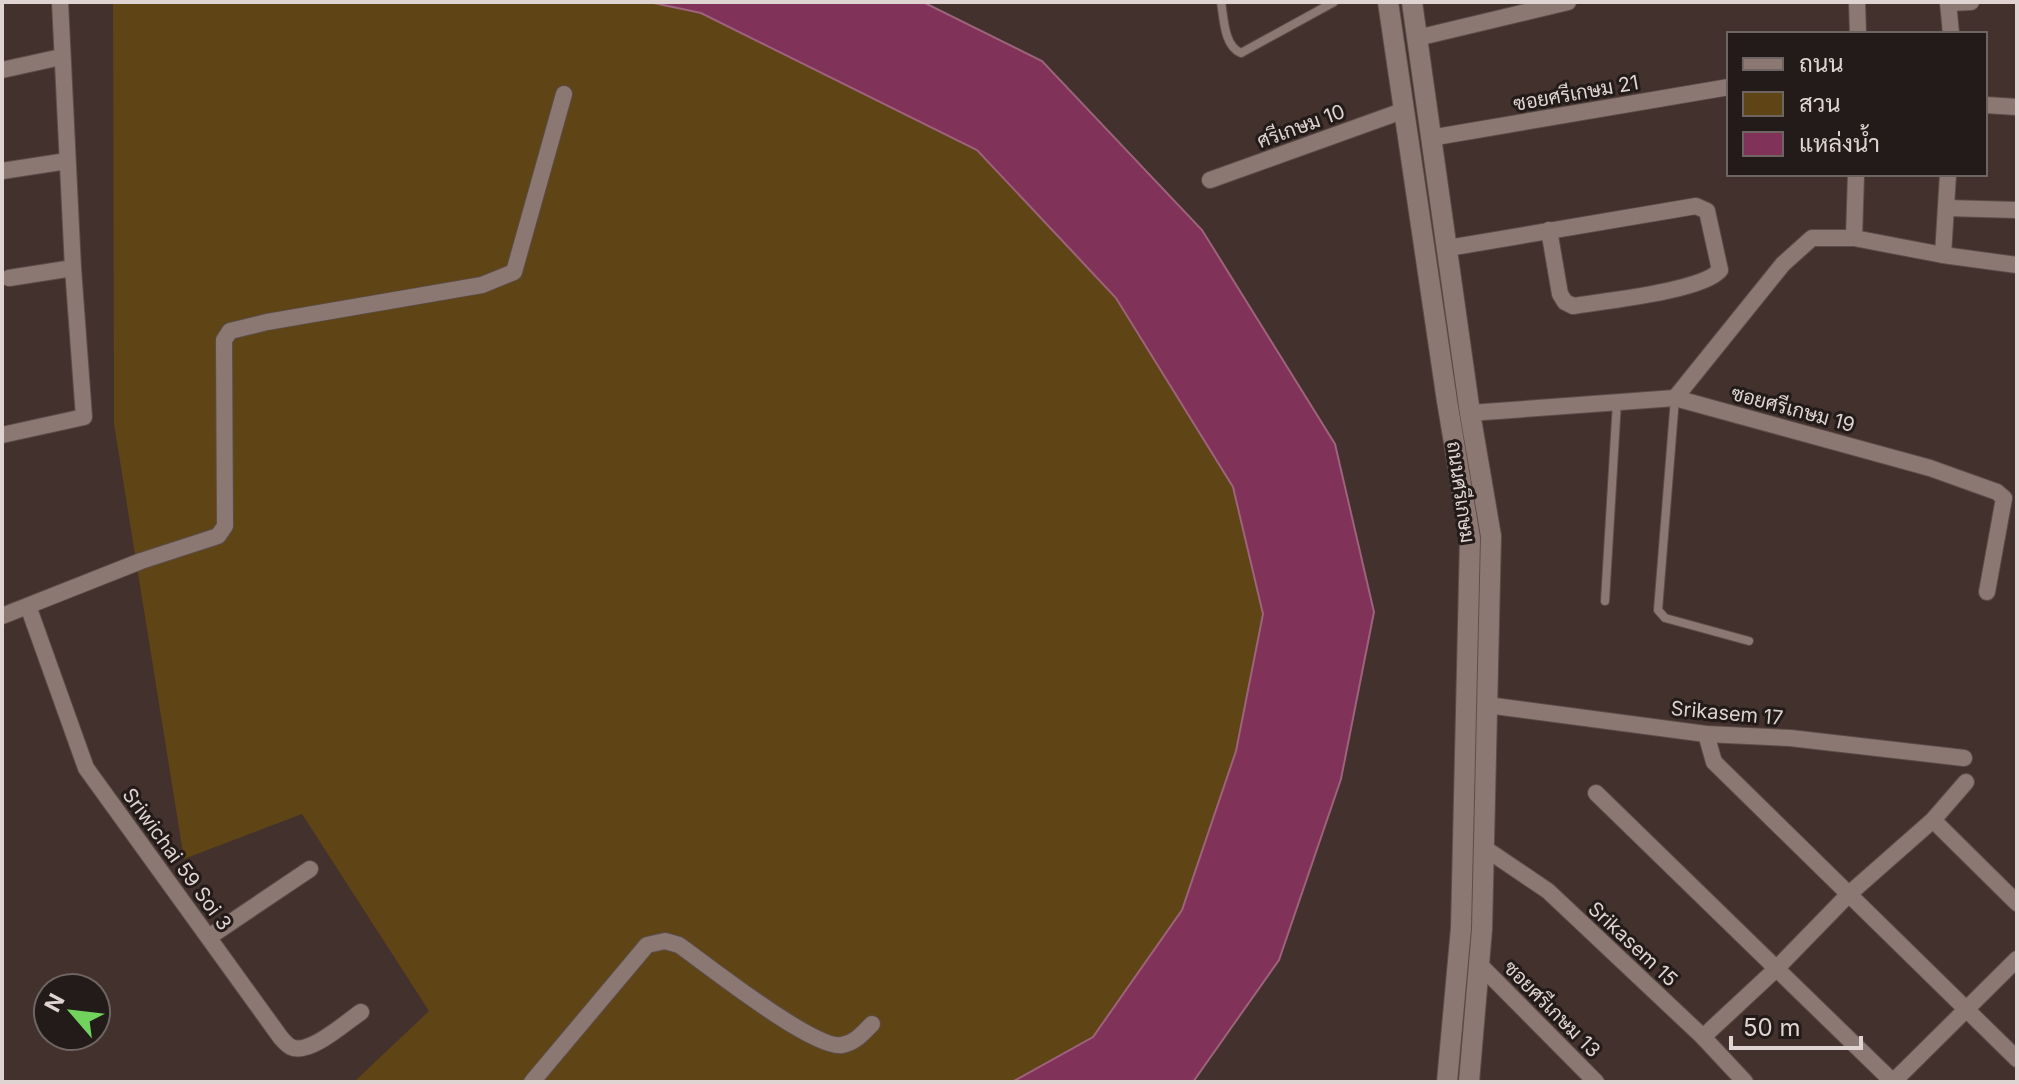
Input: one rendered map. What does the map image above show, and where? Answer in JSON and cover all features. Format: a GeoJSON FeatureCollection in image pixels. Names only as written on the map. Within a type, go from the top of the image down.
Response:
{"type":"FeatureCollection","features":[{"type":"Feature","properties":{"kind":"main road","name":"ถนนศรีเกษม"},"geometry":{"type":"LineString","coordinates":[[1388,2],[1470,538],[1461,912],[1447,1082]]}},
{"type":"Feature","properties":{"kind":"main road","name":"ถนนศรีเกษม"},"geometry":{"type":"LineString","coordinates":[[1412,2],[1491,551],[1479,964],[1469,1082]]}},
{"type":"Feature","properties":{"kind":"main road"},"geometry":{"type":"LineString","coordinates":[[1465,508],[1476,508],[1485,502]]}},
{"type":"Feature","properties":{"kind":"street"},"geometry":{"type":"LineString","coordinates":[[2,435],[84,417],[60,2]]}},
{"type":"Feature","properties":{"kind":"street"},"geometry":{"type":"LineString","coordinates":[[1417,38],[1568,2]]}},
{"type":"Feature","properties":{"kind":"street"},"geometry":{"type":"LineString","coordinates":[[1857,2],[1858,32]]}},
{"type":"Feature","properties":{"kind":"street"},"geometry":{"type":"LineString","coordinates":[[1951,32],[1948,3],[1971,2]]}},
{"type":"Feature","properties":{"kind":"street"},"geometry":{"type":"LineString","coordinates":[[2,70],[61,57]]}},
{"type":"Feature","properties":{"kind":"street","name":"ซอยศรีเกษม 21"},"geometry":{"type":"LineString","coordinates":[[1430,138],[1727,87]]}},
{"type":"Feature","properties":{"kind":"street"},"geometry":{"type":"LineString","coordinates":[[2,616],[141,561],[218,536],[225,526],[224,340],[230,331],[482,285],[514,272],[564,94]]}},
{"type":"Feature","properties":{"kind":"street"},"geometry":{"type":"LineString","coordinates":[[1987,105],[2017,107]]}},
{"type":"Feature","properties":{"kind":"street","name":"ศรีเกษม 10"},"geometry":{"type":"LineString","coordinates":[[1210,180],[1405,110]]}},
{"type":"Feature","properties":{"kind":"street"},"geometry":{"type":"LineString","coordinates":[[2,171],[67,161]]}},
{"type":"Feature","properties":{"kind":"street"},"geometry":{"type":"LineString","coordinates":[[1854,238],[1856,176]]}},
{"type":"Feature","properties":{"kind":"street"},"geometry":{"type":"LineString","coordinates":[[1943,255],[1948,176]]}},
{"type":"Feature","properties":{"kind":"street"},"geometry":{"type":"LineString","coordinates":[[1448,248],[1549,230],[1696,206],[1707,211],[1720,270],[1713,278],[1675,288],[1573,306],[1565,302],[1560,294],[1549,230]]}},
{"type":"Feature","properties":{"kind":"street"},"geometry":{"type":"LineString","coordinates":[[1946,208],[2017,210]]}},
{"type":"Feature","properties":{"kind":"street"},"geometry":{"type":"LineString","coordinates":[[1675,398],[1783,264],[1812,238],[1854,238],[2017,265]]}},
{"type":"Feature","properties":{"kind":"street"},"geometry":{"type":"LineString","coordinates":[[9,278],[73,268]]}},
{"type":"Feature","properties":{"kind":"street","name":"ซอยศรีเกษม 19"},"geometry":{"type":"LineString","coordinates":[[1470,413],[1675,398],[1930,468],[1997,492],[2004,498],[1987,592]]}},
{"type":"Feature","properties":{"kind":"street","name":"Sriwichai 59 Soi 3"},"geometry":{"type":"LineString","coordinates":[[28,606],[86,768],[272,1026],[291,1047],[303,1049],[361,1012]]}},
{"type":"Feature","properties":{"kind":"street","name":"Srikasem 17"},"geometry":{"type":"LineString","coordinates":[[1487,705],[1706,734],[1790,738],[1964,758]]}},
{"type":"Feature","properties":{"kind":"street"},"geometry":{"type":"LineString","coordinates":[[1706,734],[1714,762],[2017,1059]]}},
{"type":"Feature","properties":{"kind":"street"},"geometry":{"type":"LineString","coordinates":[[1703,1037],[1776,969],[1849,894],[1933,820],[1966,782]]}},
{"type":"Feature","properties":{"kind":"street"},"geometry":{"type":"LineString","coordinates":[[1596,793],[1893,1082],[2017,959]]}},
{"type":"Feature","properties":{"kind":"street"},"geometry":{"type":"LineString","coordinates":[[1933,820],[2017,903]]}},
{"type":"Feature","properties":{"kind":"street","name":"Srikasem 15"},"geometry":{"type":"LineString","coordinates":[[1483,847],[1548,891],[1703,1037],[1745,1082]]}},
{"type":"Feature","properties":{"kind":"street"},"geometry":{"type":"LineString","coordinates":[[209,937],[310,869]]}},
{"type":"Feature","properties":{"kind":"street"},"geometry":{"type":"LineString","coordinates":[[532,1082],[647,945],[665,941],[679,945],[783,1019],[829,1044],[841,1045],[858,1039],[872,1024]]}},
{"type":"Feature","properties":{"kind":"street","name":"ซอยศรีเกษม 13"},"geometry":{"type":"LineString","coordinates":[[1479,964],[1596,1082]]}},
{"type":"Feature","properties":{"kind":"lane"},"geometry":{"type":"LineString","coordinates":[[1221,2],[1229,43],[1236,52],[1241,53],[1334,2]]}},
{"type":"Feature","properties":{"kind":"lane"},"geometry":{"type":"LineString","coordinates":[[1675,398],[1658,610],[1665,618],[1749,641]]}},
{"type":"Feature","properties":{"kind":"lane"},"geometry":{"type":"LineString","coordinates":[[1605,601],[1617,402]]}},
{"type":"Feature","properties":{"kind":"green space"},"geometry":{"type":"Polygon","coordinates":[[[113,2],[649,2],[701,13],[977,150],[1116,298],[1233,487],[1263,614],[1236,751],[1182,910],[1093,1037],[1012,1082],[354,1082],[429,1011],[302,814],[184,859],[114,424],[113,2]]]}},
{"type":"Feature","properties":{"kind":"water"},"geometry":{"type":"Polygon","coordinates":[[[649,2],[923,2],[1042,61],[1202,230],[1335,444],[1374,612],[1341,779],[1279,960],[1193,1082],[1012,1082],[1093,1037],[1182,910],[1236,751],[1263,614],[1233,487],[1116,298],[977,150],[701,13],[649,2]]]}}]}
